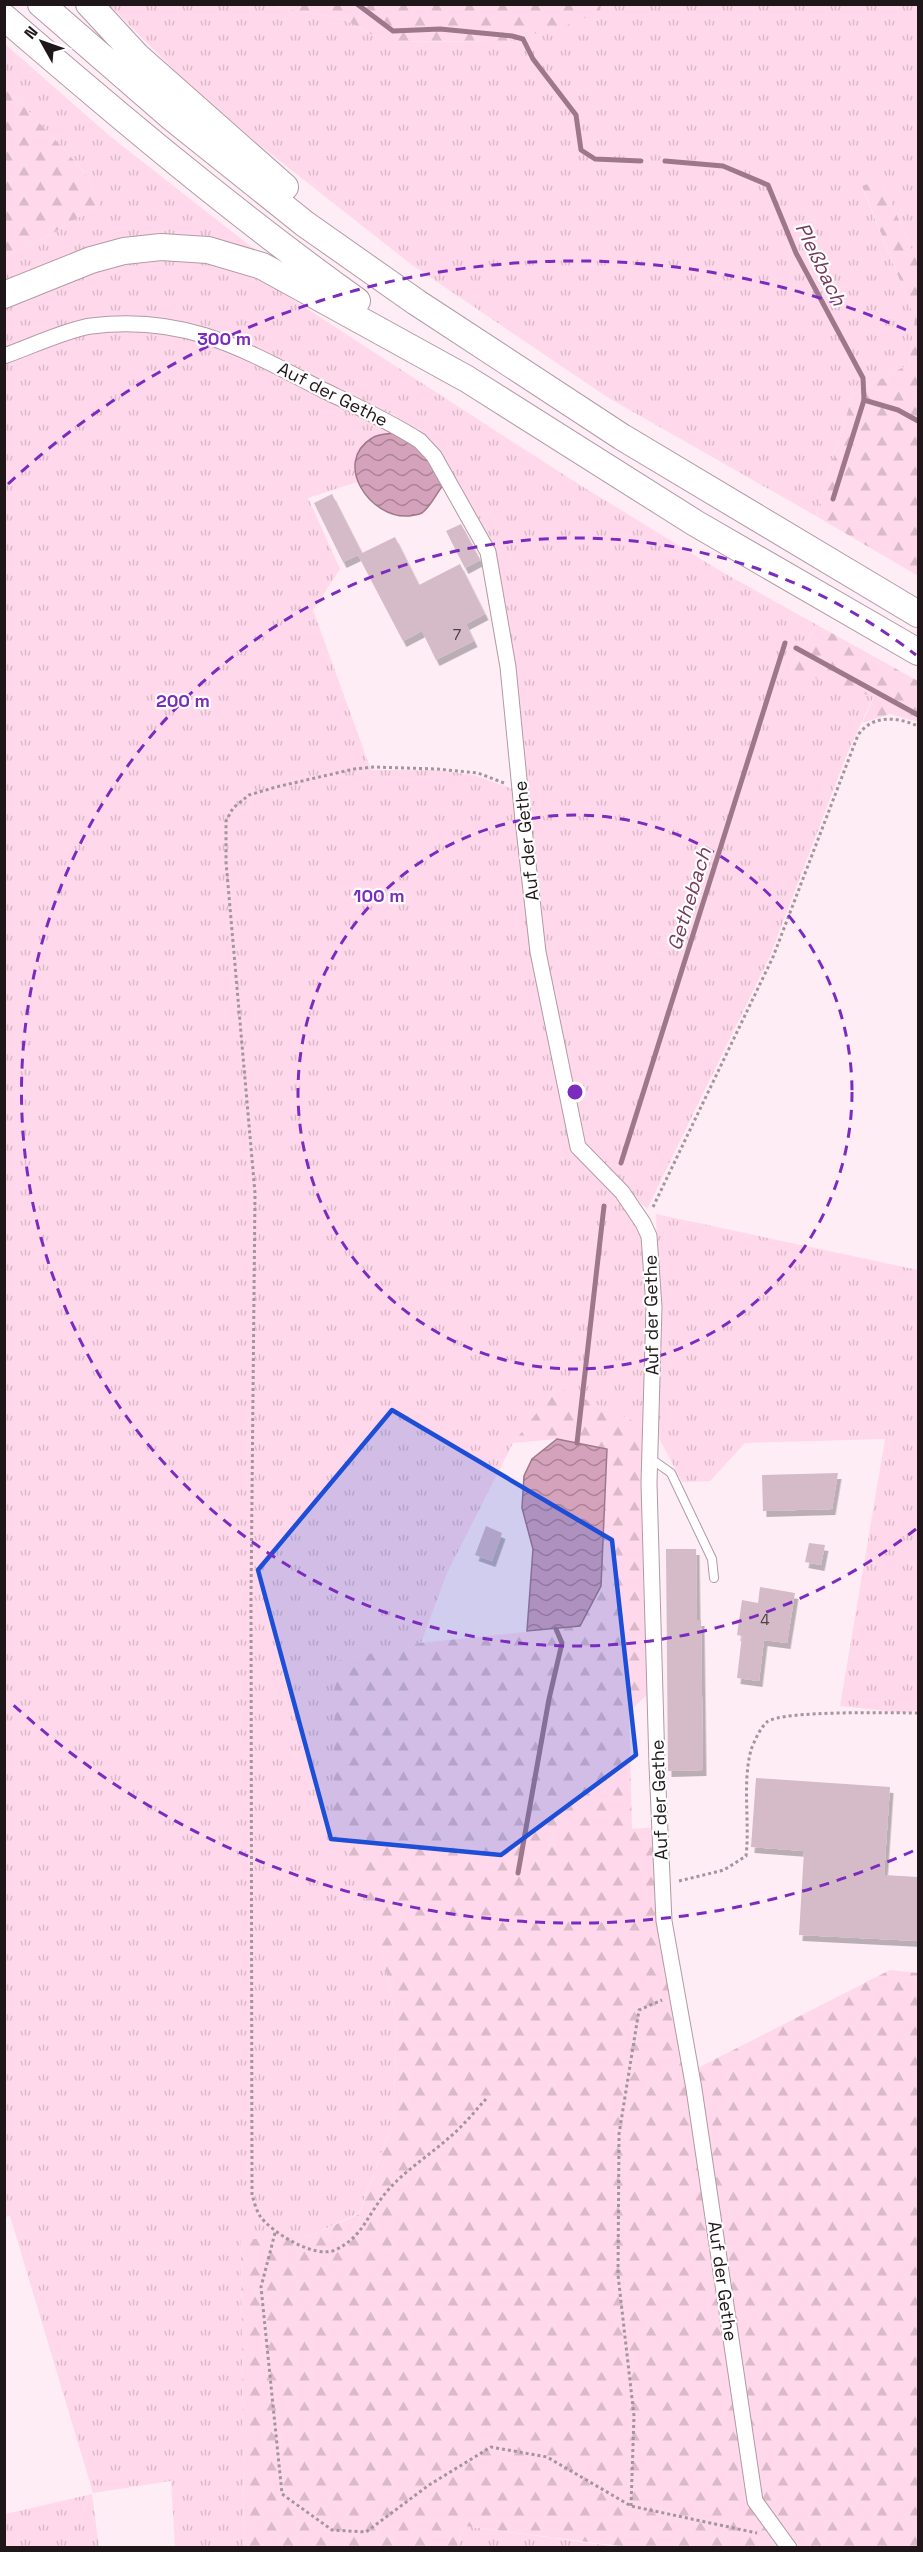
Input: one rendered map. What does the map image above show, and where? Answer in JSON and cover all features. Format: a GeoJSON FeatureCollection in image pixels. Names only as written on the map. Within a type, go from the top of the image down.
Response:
{"type":"FeatureCollection","features":[{"type":"Feature","properties":{"kind":"highway"},"geometry":{"type":"LineString","coordinates":[[41,4],[170,116],[305,224],[416,302],[622,437],[918,614]]}},
{"type":"Feature","properties":{"kind":"highway"},"geometry":{"type":"LineString","coordinates":[[89,4],[137,56],[416,302]]}},
{"type":"Feature","properties":{"kind":"highway"},"geometry":{"type":"LineString","coordinates":[[4,17],[149,142],[286,250],[467,379],[695,523],[918,652]]}},
{"type":"Feature","properties":{"kind":"highway"},"geometry":{"type":"LineString","coordinates":[[4,295],[91,260],[124,252],[161,247],[208,250],[262,266],[467,379]]}},
{"type":"Feature","properties":{"kind":"street","name":"Auf der Gethe"},"geometry":{"type":"LineString","coordinates":[[4,356],[88,326],[157,325],[201,333],[235,345],[420,441],[434,456],[488,552],[508,667],[538,952],[578,1147],[622,1192],[649,1236],[654,1307],[650,1458],[657,1765],[664,1921],[705,2160],[754,2501],[786,2543]]}},
{"type":"Feature","properties":{"kind":"lane"},"geometry":{"type":"LineString","coordinates":[[650,1458],[671,1473],[712,1559],[714,1578]]}},
{"type":"Feature","properties":{"kind":"path"},"geometry":{"type":"LineString","coordinates":[[644,1226],[773,957],[858,735],[874,720],[895,718],[918,726]]}},
{"type":"Feature","properties":{"kind":"path"},"geometry":{"type":"LineString","coordinates":[[486,2099],[451,2136],[414,2164],[388,2190],[372,2210],[357,2237],[334,2251],[322,2253],[312,2250],[275,2232],[259,2215],[252,2194],[251,1597],[255,1193],[226,862],[226,821],[233,808],[249,795],[354,769],[437,769],[478,773],[520,789]]}},
{"type":"Feature","properties":{"kind":"path"},"geometry":{"type":"LineString","coordinates":[[663,1885],[724,1870],[746,1856],[748,1777],[752,1750],[759,1733],[768,1722],[777,1718],[825,1714],[918,1713]]}},
{"type":"Feature","properties":{"kind":"path"},"geometry":{"type":"LineString","coordinates":[[631,2506],[634,2416],[618,2275],[619,2134],[639,2010],[677,1992]]}},
{"type":"Feature","properties":{"kind":"path"},"geometry":{"type":"LineString","coordinates":[[275,2232],[261,2288],[282,2494],[332,2530],[366,2532],[429,2485],[491,2447],[547,2457],[631,2506],[786,2543]]}},
{"type":"Feature","properties":{"kind":"highlighted area"},"geometry":{"type":"Polygon","coordinates":[[[392,1410],[612,1540],[636,1755],[501,1855],[331,1839],[258,1570],[392,1410]]]}},
{"type":"Feature","properties":{"kind":"green space"},"geometry":{"type":"Polygon","coordinates":[[[253,4],[343,19],[384,41],[503,42],[574,22],[600,11],[601,5],[918,5],[918,264],[881,179],[862,187],[915,318],[909,364],[853,394],[816,516],[607,397],[412,265],[210,106],[109,5],[253,4]]]}},
{"type":"Feature","properties":{"kind":"green space"},"geometry":{"type":"Polygon","coordinates":[[[601,4],[600,11],[574,23],[503,42],[384,41],[343,19],[272,6],[253,5],[601,4]]]}},
{"type":"Feature","properties":{"kind":"green space"},"geometry":{"type":"Polygon","coordinates":[[[5,44],[111,137],[268,260],[211,242],[5,286],[5,256],[50,235],[100,204],[83,170],[5,86],[5,44]]]}},
{"type":"Feature","properties":{"kind":"green space"},"geometry":{"type":"Polygon","coordinates":[[[5,86],[83,170],[100,204],[50,235],[5,256],[5,86]]]}},
{"type":"Feature","properties":{"kind":"green space"},"geometry":{"type":"Polygon","coordinates":[[[881,179],[918,264],[918,576],[816,516],[853,394],[909,364],[915,318],[862,186],[881,179]]]}},
{"type":"Feature","properties":{"kind":"green space"},"geometry":{"type":"Polygon","coordinates":[[[148,258],[211,262],[267,283],[572,480],[717,569],[817,625],[790,670],[874,696],[849,749],[770,956],[647,1209],[588,1151],[550,982],[491,550],[433,447],[394,415],[342,392],[395,433],[362,448],[357,460],[357,482],[308,498],[340,569],[313,610],[371,770],[436,770],[474,775],[513,789],[556,1077],[572,1153],[618,1197],[645,1238],[648,1306],[645,1426],[557,1388],[513,1443],[447,1573],[421,1643],[336,1661],[378,1935],[397,2021],[393,2122],[359,2213],[303,2239],[241,2239],[244,2547],[175,2547],[171,2481],[93,2493],[10,2216],[5,2217],[5,308],[89,271],[148,258]]]}},
{"type":"Feature","properties":{"kind":"green space"},"geometry":{"type":"Polygon","coordinates":[[[817,625],[918,681],[918,722],[890,714],[862,723],[874,697],[790,670],[817,625]]]}},
{"type":"Feature","properties":{"kind":"green space"},"geometry":{"type":"Polygon","coordinates":[[[656,1214],[918,1270],[918,1710],[906,1713],[840,1706],[885,1439],[745,1443],[710,1481],[682,1482],[659,1438],[659,1303],[656,1214]]]}},
{"type":"Feature","properties":{"kind":"green space"},"geometry":{"type":"Polygon","coordinates":[[[557,1387],[645,1426],[651,1691],[629,1712],[632,1829],[656,1827],[720,2324],[750,2502],[761,2524],[780,2547],[627,2547],[464,2526],[457,2547],[244,2547],[241,2239],[303,2239],[359,2214],[393,2122],[397,2021],[378,1935],[333,1811],[336,1661],[420,1643],[580,1626],[600,1586],[608,1449],[557,1439],[513,1443],[557,1387]]]}},
{"type":"Feature","properties":{"kind":"green space"},"geometry":{"type":"Polygon","coordinates":[[[890,1970],[918,1973],[918,2547],[793,2547],[759,2499],[694,2070],[890,1970]]]}},
{"type":"Feature","properties":{"kind":"green space"},"geometry":{"type":"Polygon","coordinates":[[[92,2494],[99,2547],[5,2547],[5,2514],[92,2494]]]}},
{"type":"Feature","properties":{"kind":"green space"},"geometry":{"type":"Polygon","coordinates":[[[464,2526],[604,2545],[627,2548],[457,2548],[464,2526]]]}},
{"type":"Feature","properties":{"kind":"water"},"geometry":{"type":"Polygon","coordinates":[[[395,433],[429,456],[445,483],[429,506],[419,514],[395,515],[381,509],[361,488],[356,474],[355,461],[361,449],[374,437],[395,433]]]}},
{"type":"Feature","properties":{"kind":"water"},"geometry":{"type":"Polygon","coordinates":[[[557,1439],[607,1449],[601,1586],[580,1626],[527,1631],[533,1549],[522,1508],[524,1476],[532,1459],[557,1439]]]}},
{"type":"Feature","properties":{"kind":"building"},"geometry":{"type":"Polygon","coordinates":[[[332,494],[362,553],[343,562],[314,503],[332,494]]]}},
{"type":"Feature","properties":{"kind":"building"},"geometry":{"type":"Polygon","coordinates":[[[461,524],[480,560],[465,568],[446,531],[461,524]]]}},
{"type":"Feature","properties":{"kind":"building"},"geometry":{"type":"Polygon","coordinates":[[[395,537],[419,585],[460,564],[485,614],[466,624],[474,641],[436,660],[422,631],[403,641],[358,555],[395,537]]]}},
{"type":"Feature","properties":{"kind":"building"},"geometry":{"type":"Polygon","coordinates":[[[838,1473],[832,1509],[763,1511],[762,1475],[838,1473]]]}},
{"type":"Feature","properties":{"kind":"building"},"geometry":{"type":"Polygon","coordinates":[[[486,1526],[502,1533],[492,1561],[475,1555],[486,1526]]]}},
{"type":"Feature","properties":{"kind":"building"},"geometry":{"type":"Polygon","coordinates":[[[809,1543],[825,1545],[821,1565],[805,1562],[809,1543]]]}},
{"type":"Feature","properties":{"kind":"building"},"geometry":{"type":"Polygon","coordinates":[[[666,1549],[696,1549],[697,1620],[701,1620],[703,1770],[668,1771],[666,1549]]]}},
{"type":"Feature","properties":{"kind":"building"},"geometry":{"type":"Polygon","coordinates":[[[760,1587],[795,1593],[787,1643],[764,1640],[759,1681],[737,1678],[742,1636],[737,1635],[742,1600],[758,1603],[760,1587]]]}},
{"type":"Feature","properties":{"kind":"building"},"geometry":{"type":"Polygon","coordinates":[[[756,1778],[890,1787],[884,1875],[918,1877],[918,1941],[799,1935],[804,1851],[751,1847],[756,1778]]]}},
{"type":"Feature","properties":{"kind":"waterway","name":"Pleßbach"},"geometry":{"type":"LineString","coordinates":[[357,4],[393,31],[440,29],[523,39],[533,59],[576,115],[581,150],[595,159],[641,161]]}},
{"type":"Feature","properties":{"kind":"waterway","name":"Pleßbach"},"geometry":{"type":"LineString","coordinates":[[665,161],[723,166],[768,185],[796,253],[863,378],[864,400],[833,499]]}},
{"type":"Feature","properties":{"kind":"waterway","name":"Pleßbach"},"geometry":{"type":"LineString","coordinates":[[864,400],[898,410],[918,421]]}},
{"type":"Feature","properties":{"kind":"waterway","name":"Gethebach"},"geometry":{"type":"LineString","coordinates":[[621,1163],[785,643]]}},
{"type":"Feature","properties":{"kind":"waterway"},"geometry":{"type":"LineString","coordinates":[[796,648],[918,715]]}},
{"type":"Feature","properties":{"kind":"waterway"},"geometry":{"type":"LineString","coordinates":[[577,1443],[604,1206]]}},
{"type":"Feature","properties":{"kind":"waterway"},"geometry":{"type":"LineString","coordinates":[[518,1873],[549,1699],[562,1643],[556,1629]]}}]}
